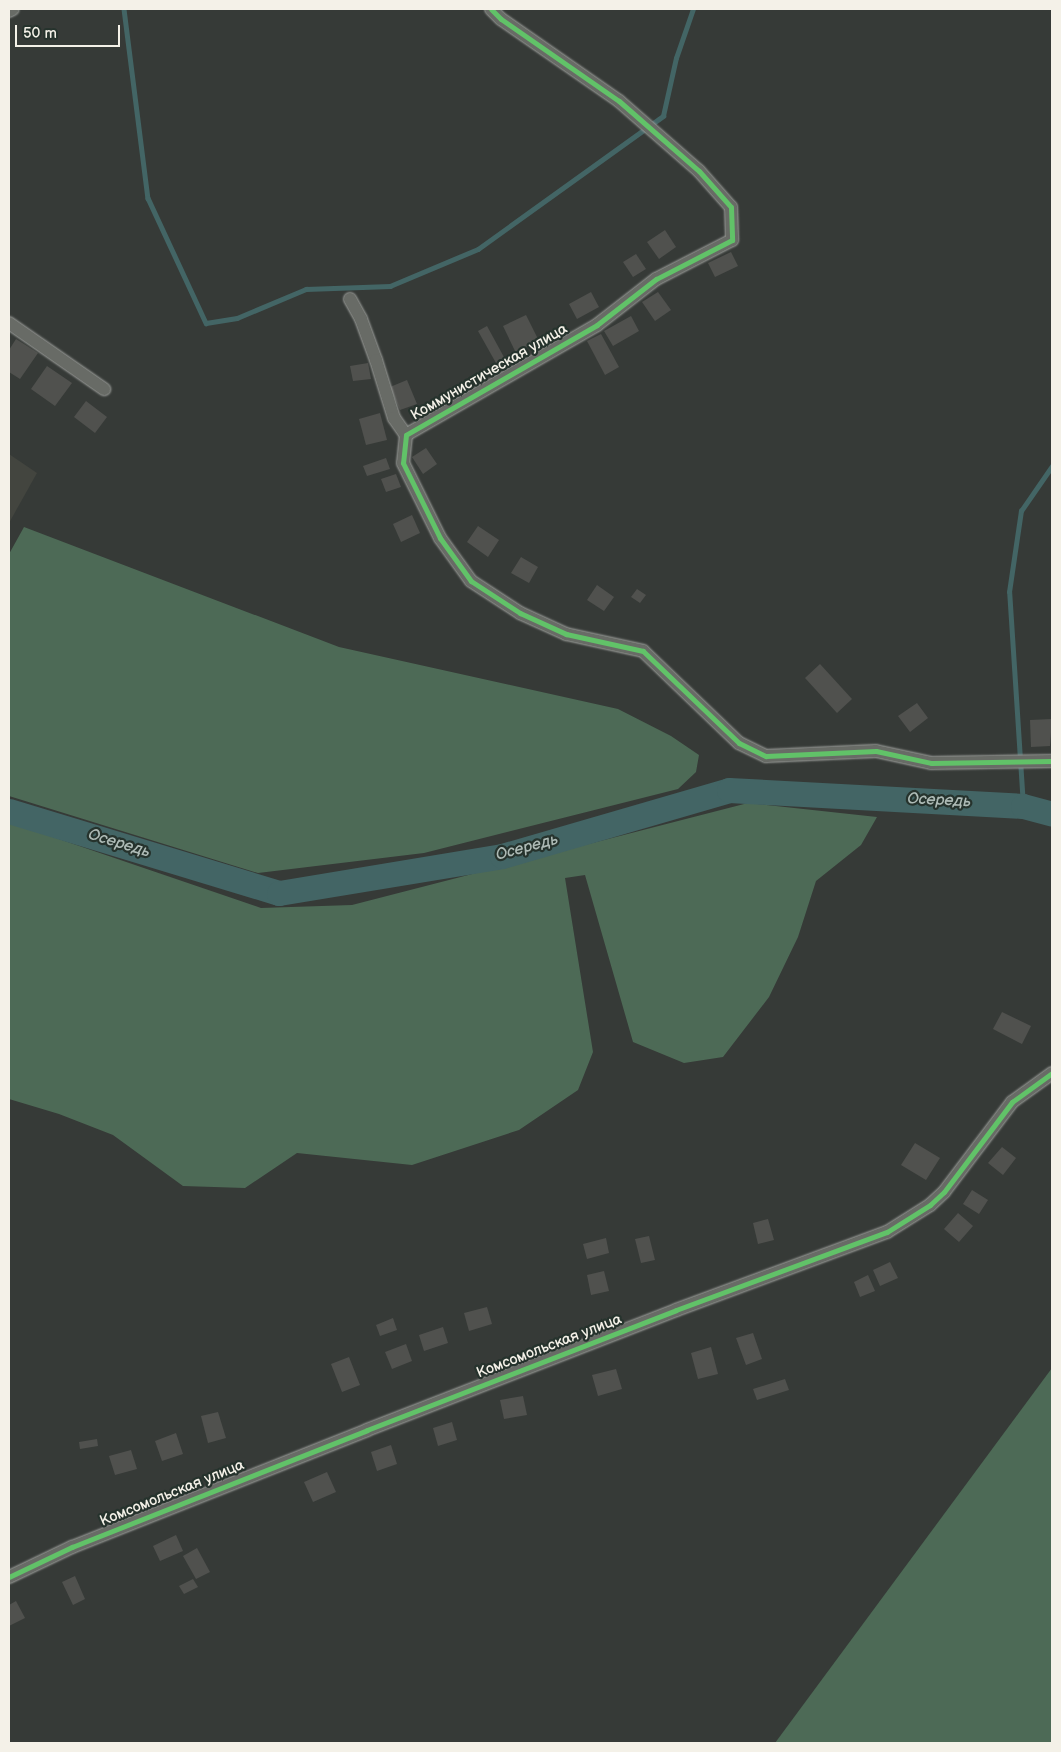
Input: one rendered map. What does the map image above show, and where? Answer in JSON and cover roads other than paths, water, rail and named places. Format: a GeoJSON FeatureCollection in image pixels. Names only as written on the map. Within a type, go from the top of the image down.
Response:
{"type":"FeatureCollection","features":[{"type":"Feature","properties":{"kind":"street"},"geometry":{"type":"LineString","coordinates":[[9,11],[13,9]]}},
{"type":"Feature","properties":{"kind":"street","name":"Коммунистическая улица"},"geometry":{"type":"LineString","coordinates":[[491,9],[501,19],[619,101],[699,171],[732,207],[732,240],[656,279],[597,325],[406,434],[402,463],[440,538],[471,580],[520,613],[566,634],[643,652],[739,743],[766,756],[876,751],[931,763],[1052,761]]}},
{"type":"Feature","properties":{"kind":"street"},"geometry":{"type":"LineString","coordinates":[[350,299],[361,319],[394,418],[406,434]]}},
{"type":"Feature","properties":{"kind":"street"},"geometry":{"type":"LineString","coordinates":[[9,323],[104,389]]}},
{"type":"Feature","properties":{"kind":"street","name":"Комсомольская улица"},"geometry":{"type":"LineString","coordinates":[[9,1577],[72,1547],[366,1430],[676,1310],[887,1232],[930,1205],[944,1192],[1012,1102],[1052,1073]]}},
{"type":"Feature","properties":{"kind":"waterway"},"geometry":{"type":"LineString","coordinates":[[124,9],[148,198],[206,323],[237,318],[306,289],[390,286],[478,249],[663,116],[676,58],[693,9]]}},
{"type":"Feature","properties":{"kind":"waterway"},"geometry":{"type":"LineString","coordinates":[[1023,806],[1009,592],[1021,511],[1052,466]]}},
{"type":"Feature","properties":{"kind":"waterway","name":"Осередь"},"geometry":{"type":"LineString","coordinates":[[9,811],[279,893],[502,856],[729,790],[1023,806],[1052,814]]}}]}
